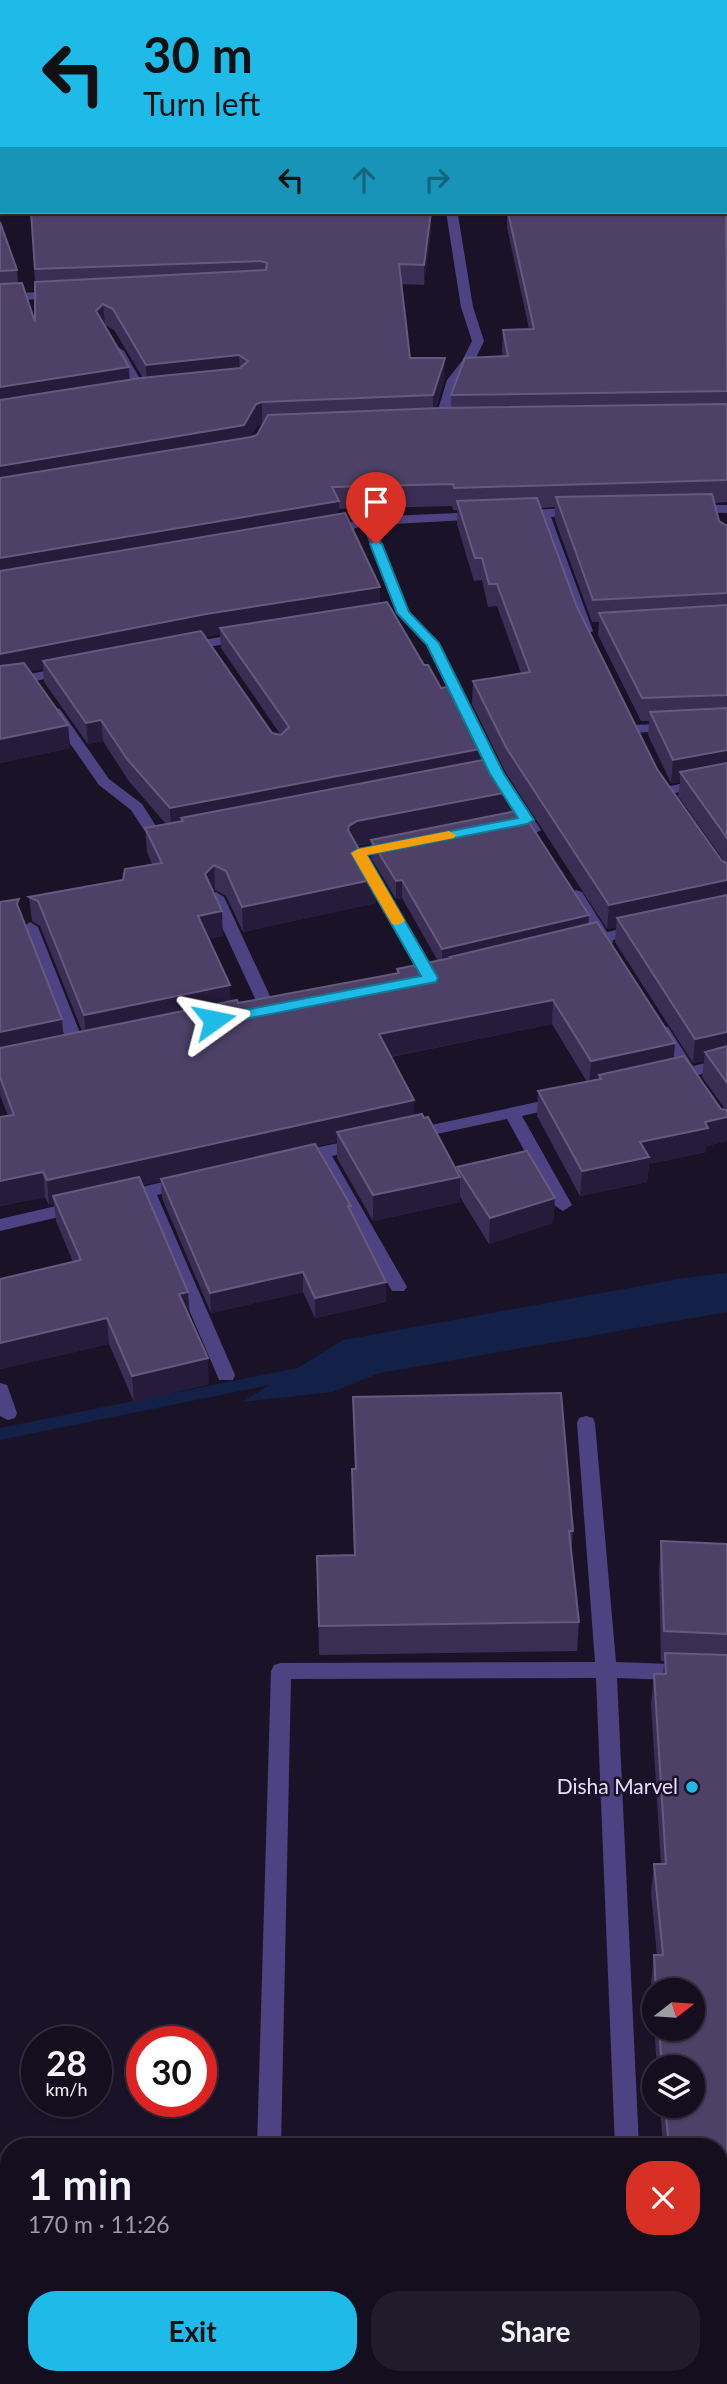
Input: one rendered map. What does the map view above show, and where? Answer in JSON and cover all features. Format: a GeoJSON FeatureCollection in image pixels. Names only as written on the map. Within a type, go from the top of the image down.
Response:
{"type":"FeatureCollection","features":[{"type":"Feature","properties":{"kind":"street"},"geometry":{"type":"LineString","coordinates":[[440,423],[453,380],[468,362],[478,341],[467,307],[452,214]]}},
{"type":"Feature","properties":{"kind":"street"},"geometry":{"type":"LineString","coordinates":[[0,298],[70,295]]}},
{"type":"Feature","properties":{"kind":"street"},"geometry":{"type":"LineString","coordinates":[[112,342],[142,394]]}},
{"type":"Feature","properties":{"kind":"street"},"geometry":{"type":"LineString","coordinates":[[677,510],[722,513]]}},
{"type":"Feature","properties":{"kind":"street"},"geometry":{"type":"LineString","coordinates":[[309,536],[341,530],[367,521],[596,512]]}},
{"type":"Feature","properties":{"kind":"street"},"geometry":{"type":"LineString","coordinates":[[542,513],[591,633]]}},
{"type":"Feature","properties":{"kind":"street"},"geometry":{"type":"LineString","coordinates":[[367,521],[397,614],[432,643],[490,775],[520,821],[542,844]]}},
{"type":"Feature","properties":{"kind":"street"},"geometry":{"type":"LineString","coordinates":[[167,651],[211,648],[260,635]]}},
{"type":"Feature","properties":{"kind":"street"},"geometry":{"type":"LineString","coordinates":[[0,684],[39,688],[86,667]]}},
{"type":"Feature","properties":{"kind":"street"},"geometry":{"type":"LineString","coordinates":[[39,688],[104,782],[137,807],[157,839],[184,834]]}},
{"type":"Feature","properties":{"kind":"street"},"geometry":{"type":"LineString","coordinates":[[635,730],[688,726]]}},
{"type":"Feature","properties":{"kind":"street"},"geometry":{"type":"LineString","coordinates":[[666,790],[727,779]]}},
{"type":"Feature","properties":{"kind":"street"},"geometry":{"type":"LineString","coordinates":[[410,843],[358,853],[430,978]]}},
{"type":"Feature","properties":{"kind":"street"},"geometry":{"type":"LineString","coordinates":[[565,878],[617,960]]}},
{"type":"Feature","properties":{"kind":"street"},"geometry":{"type":"LineString","coordinates":[[216,897],[268,1009]]}},
{"type":"Feature","properties":{"kind":"street"},"geometry":{"type":"LineString","coordinates":[[30,927],[72,1050],[106,1043]]}},
{"type":"Feature","properties":{"kind":"street"},"geometry":{"type":"LineString","coordinates":[[563,946],[653,927]]}},
{"type":"Feature","properties":{"kind":"street"},"geometry":{"type":"LineString","coordinates":[[653,1016],[704,1095]]}},
{"type":"Feature","properties":{"kind":"street"},"geometry":{"type":"LineString","coordinates":[[661,1079],[727,1063]]}},
{"type":"Feature","properties":{"kind":"street"},"geometry":{"type":"LineString","coordinates":[[282,1161],[580,1097]]}},
{"type":"Feature","properties":{"kind":"street"},"geometry":{"type":"LineString","coordinates":[[512,1113],[563,1205]]}},
{"type":"Feature","properties":{"kind":"street"},"geometry":{"type":"LineString","coordinates":[[322,1153],[398,1287]]}},
{"type":"Feature","properties":{"kind":"street"},"geometry":{"type":"LineString","coordinates":[[0,1225],[201,1179]]}},
{"type":"Feature","properties":{"kind":"street"},"geometry":{"type":"LineString","coordinates":[[147,1191],[226,1375]]}},
{"type":"Feature","properties":{"kind":"street"},"geometry":{"type":"LineString","coordinates":[[0,1390],[8,1413]]}},
{"type":"Feature","properties":{"kind":"street"},"geometry":{"type":"LineString","coordinates":[[586,1423],[607,1670],[627,2138]]}},
{"type":"Feature","properties":{"kind":"street"},"geometry":{"type":"LineString","coordinates":[[269,2138],[281,1671],[607,1670],[727,1674]]}},
{"type":"Feature","properties":{"kind":"water"},"geometry":{"type":"Polygon","coordinates":[[[727,1273],[727,1312],[380,1373],[332,1392],[242,1402],[343,1340],[684,1278],[727,1273]]]}},
{"type":"Feature","properties":{"kind":"building"},"geometry":{"type":"Polygon","coordinates":[[[31,214],[431,214],[424,265],[399,264],[410,358],[445,358],[433,395],[262,402],[256,404],[244,425],[0,466],[0,400],[141,378],[240,368],[248,361],[239,355],[146,365],[113,309],[103,304],[96,311],[129,367],[0,387],[0,284],[22,283],[35,322],[35,282],[266,270],[267,263],[260,261],[35,269],[31,214]]]}},
{"type":"Feature","properties":{"kind":"building"},"geometry":{"type":"Polygon","coordinates":[[[508,214],[726,214],[727,391],[451,395],[465,358],[508,356],[503,330],[534,329],[508,214]]]}},
{"type":"Feature","properties":{"kind":"building"},"geometry":{"type":"Polygon","coordinates":[[[0,222],[17,270],[0,271],[0,222]]]}},
{"type":"Feature","properties":{"kind":"building"},"geometry":{"type":"Polygon","coordinates":[[[727,404],[727,480],[454,488],[453,484],[332,487],[339,501],[0,558],[0,478],[251,437],[257,435],[268,415],[440,408],[727,404]]]}},
{"type":"Feature","properties":{"kind":"building"},"geometry":{"type":"Polygon","coordinates":[[[712,494],[719,521],[727,526],[727,593],[593,600],[556,497],[712,494]]]}},
{"type":"Feature","properties":{"kind":"building"},"geometry":{"type":"Polygon","coordinates":[[[537,498],[577,607],[657,769],[722,861],[727,863],[727,880],[609,905],[507,749],[473,681],[530,672],[497,584],[489,584],[482,558],[475,558],[457,501],[537,498]]]}},
{"type":"Feature","properties":{"kind":"building"},"geometry":{"type":"Polygon","coordinates":[[[345,513],[380,587],[206,614],[0,654],[0,571],[345,513]]]}},
{"type":"Feature","properties":{"kind":"building"},"geometry":{"type":"Polygon","coordinates":[[[387,602],[424,665],[428,665],[441,688],[454,686],[485,748],[170,808],[127,759],[101,720],[86,723],[43,661],[201,631],[272,733],[281,735],[289,727],[220,628],[387,602]]]}},
{"type":"Feature","properties":{"kind":"building"},"geometry":{"type":"Polygon","coordinates":[[[727,605],[727,695],[642,698],[599,613],[727,605]]]}},
{"type":"Feature","properties":{"kind":"building"},"geometry":{"type":"Polygon","coordinates":[[[24,663],[68,725],[0,739],[0,666],[24,663]]]}},
{"type":"Feature","properties":{"kind":"building"},"geometry":{"type":"Polygon","coordinates":[[[727,708],[727,750],[673,760],[650,712],[727,708]]]}},
{"type":"Feature","properties":{"kind":"building"},"geometry":{"type":"Polygon","coordinates":[[[493,758],[514,791],[357,821],[349,826],[348,830],[376,879],[242,907],[226,871],[214,865],[205,874],[222,911],[198,916],[230,985],[84,1015],[38,901],[29,897],[123,880],[125,869],[162,863],[145,828],[183,821],[181,818],[493,758]]]}},
{"type":"Feature","properties":{"kind":"building"},"geometry":{"type":"Polygon","coordinates":[[[727,763],[727,838],[680,772],[727,763]]]}},
{"type":"Feature","properties":{"kind":"building"},"geometry":{"type":"Polygon","coordinates":[[[521,810],[589,915],[442,949],[402,880],[396,881],[371,840],[521,810]]]}},
{"type":"Feature","properties":{"kind":"building"},"geometry":{"type":"Polygon","coordinates":[[[727,895],[727,1032],[695,1039],[617,918],[727,895]]]}},
{"type":"Feature","properties":{"kind":"building"},"geometry":{"type":"Polygon","coordinates":[[[19,899],[17,904],[62,1019],[0,1032],[0,902],[19,899]]]}},
{"type":"Feature","properties":{"kind":"building"},"geometry":{"type":"Polygon","coordinates":[[[597,922],[675,1043],[591,1061],[553,1000],[379,1034],[414,1100],[47,1180],[43,1172],[0,1181],[0,1117],[14,1115],[0,1077],[0,1048],[237,1000],[238,1003],[399,973],[397,969],[597,922]]]}},
{"type":"Feature","properties":{"kind":"building"},"geometry":{"type":"Polygon","coordinates":[[[727,1046],[727,1083],[705,1052],[727,1046]]]}},
{"type":"Feature","properties":{"kind":"building"},"geometry":{"type":"Polygon","coordinates":[[[684,1056],[721,1109],[727,1110],[727,1117],[705,1122],[708,1128],[640,1142],[649,1157],[582,1171],[538,1091],[601,1079],[599,1075],[684,1056]]]}},
{"type":"Feature","properties":{"kind":"building"},"geometry":{"type":"Polygon","coordinates":[[[422,1114],[424,1118],[428,1117],[460,1177],[373,1195],[337,1132],[422,1114]]]}},
{"type":"Feature","properties":{"kind":"building"},"geometry":{"type":"Polygon","coordinates":[[[315,1144],[351,1206],[348,1206],[386,1282],[315,1298],[303,1272],[210,1293],[161,1179],[315,1144]]]}},
{"type":"Feature","properties":{"kind":"building"},"geometry":{"type":"Polygon","coordinates":[[[527,1151],[555,1198],[490,1218],[457,1167],[527,1151]]]}},
{"type":"Feature","properties":{"kind":"building"},"geometry":{"type":"Polygon","coordinates":[[[139,1177],[188,1292],[179,1294],[208,1358],[132,1376],[107,1318],[0,1343],[0,1279],[81,1260],[53,1196],[139,1177]]]}},
{"type":"Feature","properties":{"kind":"building"},"geometry":{"type":"Polygon","coordinates":[[[561,1393],[573,1531],[569,1531],[579,1622],[319,1626],[317,1556],[355,1555],[353,1397],[561,1393]]]}},
{"type":"Feature","properties":{"kind":"building"},"geometry":{"type":"Polygon","coordinates":[[[661,1541],[727,1544],[727,1634],[664,1631],[661,1541]]]}},
{"type":"Feature","properties":{"kind":"building"},"geometry":{"type":"Polygon","coordinates":[[[665,1653],[727,1655],[727,2138],[668,2138],[666,2118],[705,2118],[705,2055],[661,2055],[660,2041],[705,2041],[705,1978],[655,1978],[654,1955],[663,1955],[654,1864],[666,1864],[654,1674],[666,1674],[665,1653]]]}},
{"type":"Feature","properties":{"kind":"waterway"},"geometry":{"type":"LineString","coordinates":[[0,1434],[302,1373]]}},
{"type":"Feature","properties":{"kind":"slow traffic"},"geometry":{"type":"LineString","coordinates":[[397,921],[358,853],[449,835]]}},
{"type":"Feature","properties":{"kind":"place","name":"Disha Marvel"},"geometry":{"type":"Point","coordinates":[692,1787]}},
{"type":"Feature","properties":{"kind":"route"},"geometry":{"type":"LineString","coordinates":[[214,1020],[430,978],[358,853],[527,820],[497,774],[432,643],[403,613],[376,544]]}}]}
